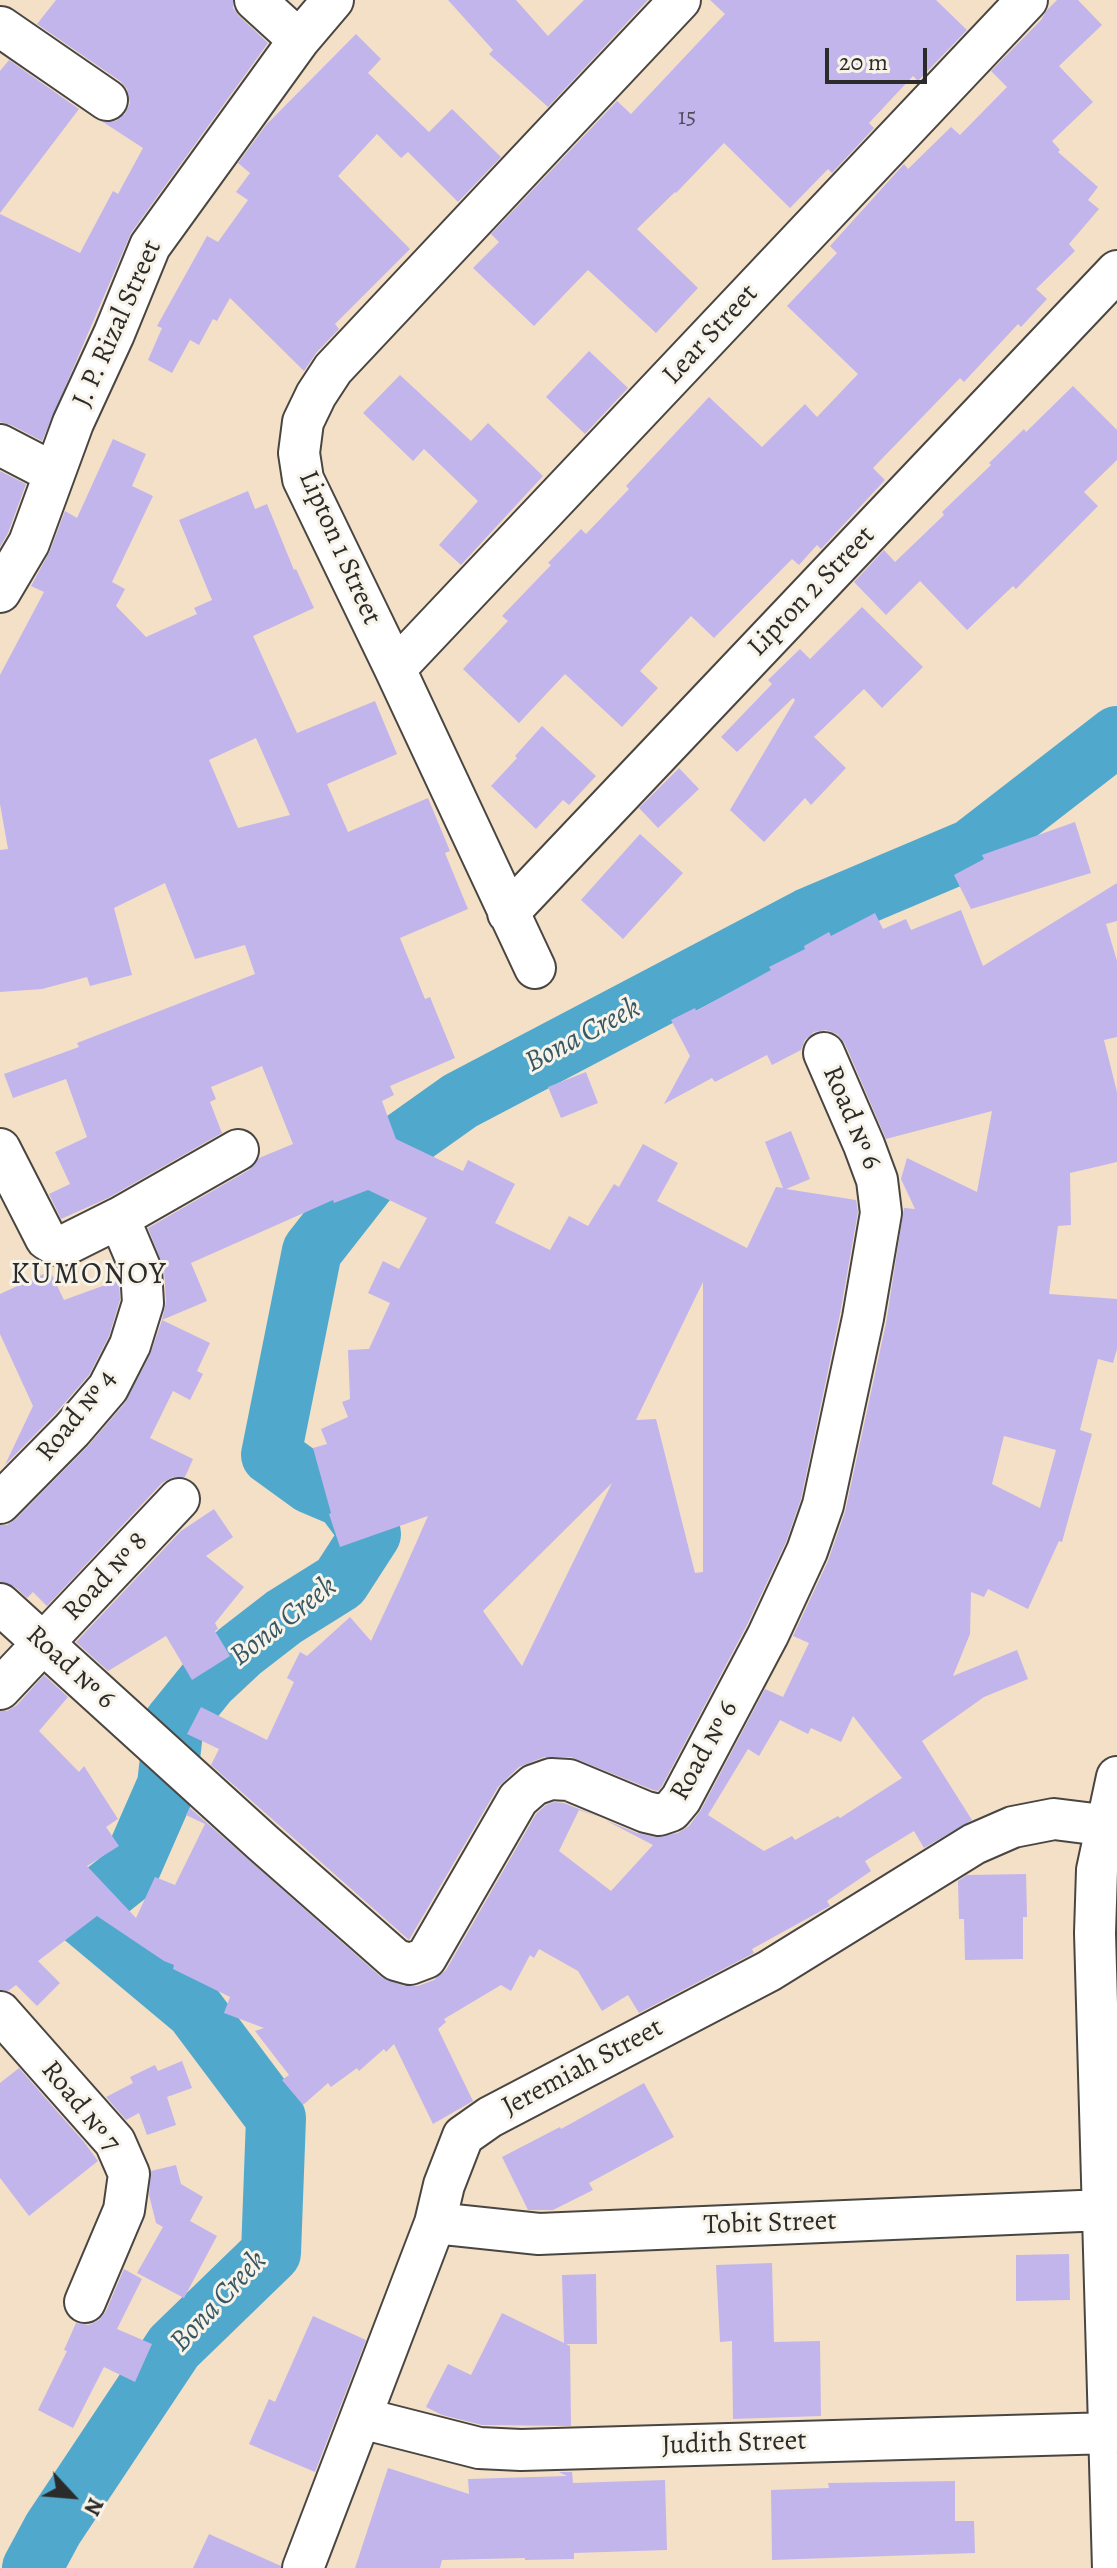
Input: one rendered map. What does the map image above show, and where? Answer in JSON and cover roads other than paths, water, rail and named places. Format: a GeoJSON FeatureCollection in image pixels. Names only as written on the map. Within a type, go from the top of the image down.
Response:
{"type":"FeatureCollection","features":[{"type":"Feature","properties":{"kind":"street"},"geometry":{"type":"LineString","coordinates":[[255,0],[299,40]]}},
{"type":"Feature","properties":{"kind":"street","name":"J. P. Rizal Street"},"geometry":{"type":"LineString","coordinates":[[0,592],[29,543],[54,473],[150,246],[299,40],[333,0]]}},
{"type":"Feature","properties":{"kind":"street","name":"Lipton 1 Street"},"geometry":{"type":"LineString","coordinates":[[535,968],[303,479],[299,453],[303,422],[333,369],[680,0]]}},
{"type":"Feature","properties":{"kind":"street","name":"Lear Street"},"geometry":{"type":"LineString","coordinates":[[395,669],[1027,0]]}},
{"type":"Feature","properties":{"kind":"street"},"geometry":{"type":"LineString","coordinates":[[8,19],[107,100]]}},
{"type":"Feature","properties":{"kind":"street","name":"Lipton 2 Street"},"geometry":{"type":"LineString","coordinates":[[508,913],[1117,271]]}},
{"type":"Feature","properties":{"kind":"street"},"geometry":{"type":"LineString","coordinates":[[0,445],[54,473]]}},
{"type":"Feature","properties":{"kind":"street","name":"Road № 6"},"geometry":{"type":"LineString","coordinates":[[0,1604],[396,1960],[410,1964],[426,1958],[518,1799],[534,1785],[551,1779],[569,1780],[646,1812],[659,1815],[671,1811],[681,1799],[768,1635],[807,1551],[826,1494],[863,1318],[881,1213],[877,1180],[824,1053]]}},
{"type":"Feature","properties":{"kind":"street"},"geometry":{"type":"LineString","coordinates":[[0,1149],[46,1239],[56,1245],[67,1244],[119,1218],[238,1150]]}},
{"type":"Feature","properties":{"kind":"street","name":"Road № 4"},"geometry":{"type":"LineString","coordinates":[[0,1503],[72,1430],[108,1388],[130,1345],[143,1303],[141,1270],[119,1218]]}},
{"type":"Feature","properties":{"kind":"street","name":"Road № 8"},"geometry":{"type":"LineString","coordinates":[[0,1689],[179,1499]]}},
{"type":"Feature","properties":{"kind":"street"},"geometry":{"type":"LineString","coordinates":[[1113,2568],[1095,1933],[1097,1870],[1111,1826],[1117,1777]]}},
{"type":"Feature","properties":{"kind":"street","name":"Jeremiah Street"},"geometry":{"type":"LineString","coordinates":[[303,2568],[435,2223],[444,2185],[463,2136],[490,2117],[769,1971],[974,1844],[1013,1827],[1054,1819],[1111,1826]]}},
{"type":"Feature","properties":{"kind":"street","name":"Road № 7"},"geometry":{"type":"LineString","coordinates":[[0,2012],[115,2142],[129,2174],[124,2210],[85,2302]]}},
{"type":"Feature","properties":{"kind":"street","name":"Tobit Street"},"geometry":{"type":"LineString","coordinates":[[435,2223],[539,2234],[1104,2210]]}},
{"type":"Feature","properties":{"kind":"street","name":"Judith Street"},"geometry":{"type":"LineString","coordinates":[[361,2418],[479,2448],[521,2450],[1111,2433]]}},
{"type":"Feature","properties":{"kind":"waterway","name":"Bona Creek"},"geometry":{"type":"LineString","coordinates":[[32,2568],[53,2529],[174,2347],[271,2253],[276,2118],[195,2010],[79,1913],[128,1874],[167,1785],[174,1723],[208,1681],[240,1651],[284,1617],[340,1582],[371,1534],[344,1498],[311,1484],[271,1455],[312,1251],[391,1150],[460,1101],[808,918],[971,849],[1117,736]]}},
{"type":"Feature","properties":{"kind":"district","name":"KUMONOY"},"geometry":{"type":"Point","coordinates":[89,1276]}}]}
